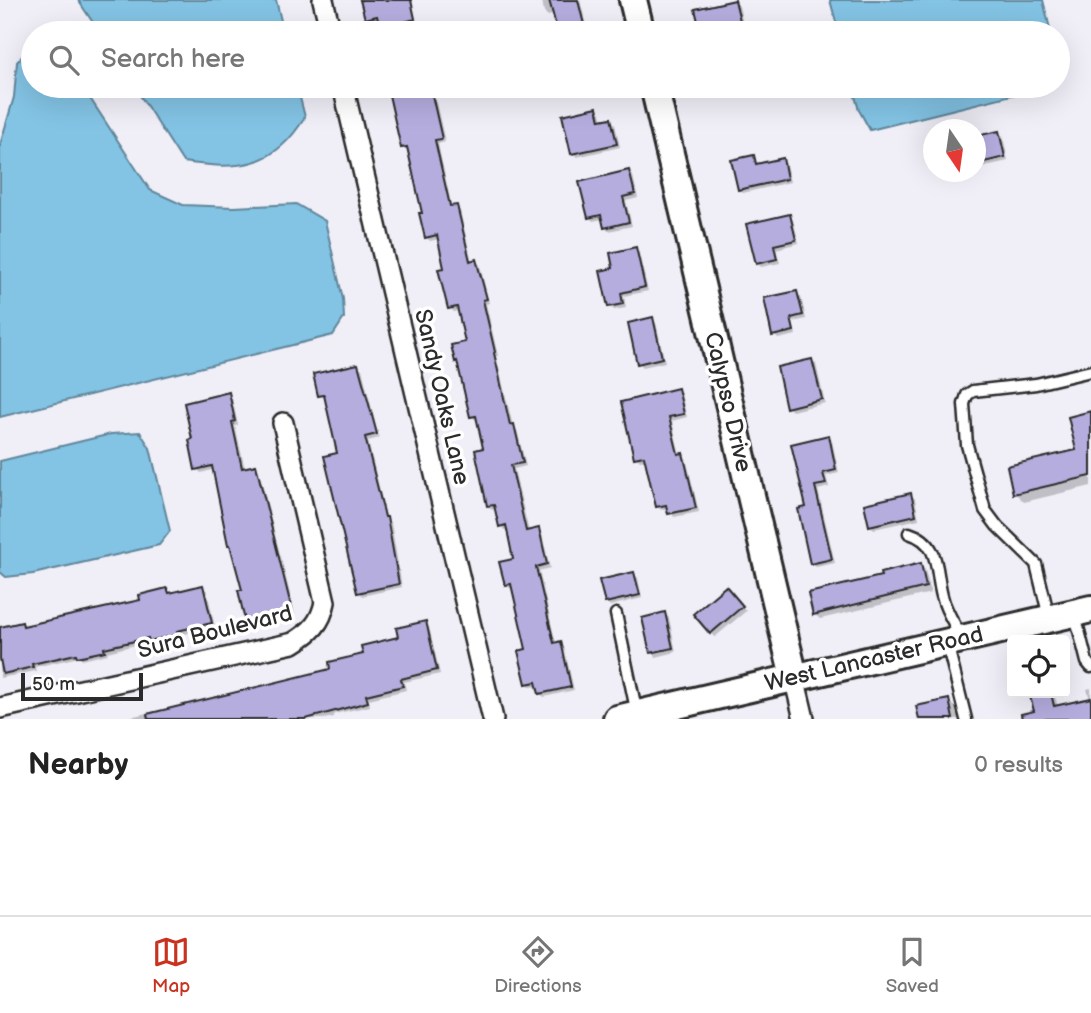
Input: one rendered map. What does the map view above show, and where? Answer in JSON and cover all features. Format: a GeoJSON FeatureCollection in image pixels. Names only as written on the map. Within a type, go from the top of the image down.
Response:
{"type":"FeatureCollection","features":[{"type":"Feature","properties":{"kind":"street"},"geometry":{"type":"LineString","coordinates":[[323,0],[328,21]]}},
{"type":"Feature","properties":{"kind":"street"},"geometry":{"type":"LineString","coordinates":[[633,0],[638,21]]}},
{"type":"Feature","properties":{"kind":"street","name":"Sandy Oaks Lane"},"geometry":{"type":"LineString","coordinates":[[346,98],[493,719]]}},
{"type":"Feature","properties":{"kind":"street","name":"Calypso Drive"},"geometry":{"type":"LineString","coordinates":[[657,98],[804,719]]}},
{"type":"Feature","properties":{"kind":"street","name":"Sura Boulevard"},"geometry":{"type":"LineString","coordinates":[[0,708],[293,643],[318,624],[325,603],[284,423]]}},
{"type":"Feature","properties":{"kind":"street","name":"West Lancaster Road"},"geometry":{"type":"LineString","coordinates":[[627,717],[1072,613]]}},
{"type":"Feature","properties":{"kind":"lane"},"geometry":{"type":"LineString","coordinates":[[1091,370],[1036,384],[973,391],[967,395],[964,404],[967,445],[985,509],[997,526],[1036,564],[1072,613],[1087,662],[1091,667]]}},
{"type":"Feature","properties":{"kind":"lane"},"geometry":{"type":"LineString","coordinates":[[909,533],[920,536],[932,549],[955,641],[966,719]]}},
{"type":"Feature","properties":{"kind":"lane"},"geometry":{"type":"LineString","coordinates":[[616,614],[627,717]]}},
{"type":"Feature","properties":{"kind":"water"},"geometry":{"type":"Polygon","coordinates":[[[78,0],[276,0],[281,21],[92,21],[78,0]]]}},
{"type":"Feature","properties":{"kind":"water"},"geometry":{"type":"Polygon","coordinates":[[[830,0],[1043,0],[1048,21],[836,21],[830,0]]]}},
{"type":"Feature","properties":{"kind":"water"},"geometry":{"type":"Polygon","coordinates":[[[21,57],[21,98],[90,98],[150,190],[183,205],[234,207],[296,204],[325,221],[343,299],[344,318],[333,335],[0,417],[0,145],[14,97],[17,62],[21,57]]]}},
{"type":"Feature","properties":{"kind":"water"},"geometry":{"type":"Polygon","coordinates":[[[142,98],[300,98],[305,117],[281,147],[267,156],[238,165],[183,162],[142,98]]]}},
{"type":"Feature","properties":{"kind":"water"},"geometry":{"type":"Polygon","coordinates":[[[856,98],[999,98],[870,130],[856,98]]]}},
{"type":"Feature","properties":{"kind":"water"},"geometry":{"type":"Polygon","coordinates":[[[140,432],[150,448],[170,531],[159,545],[33,574],[6,577],[0,572],[0,461],[111,434],[140,432]]]}},
{"type":"Feature","properties":{"kind":"building"},"geometry":{"type":"Polygon","coordinates":[[[360,0],[411,0],[415,19],[378,21],[377,16],[365,19],[360,0]]]}},
{"type":"Feature","properties":{"kind":"building"},"geometry":{"type":"Polygon","coordinates":[[[549,0],[578,0],[583,21],[555,21],[549,0]]]}},
{"type":"Feature","properties":{"kind":"building"},"geometry":{"type":"Polygon","coordinates":[[[735,0],[740,21],[698,21],[695,9],[735,0]]]}},
{"type":"Feature","properties":{"kind":"building"},"geometry":{"type":"Polygon","coordinates":[[[390,98],[433,98],[442,139],[435,140],[450,206],[457,205],[470,261],[476,259],[487,299],[483,300],[510,425],[514,424],[523,463],[511,465],[526,531],[539,528],[547,564],[536,567],[554,643],[561,641],[571,687],[539,694],[536,682],[526,684],[518,651],[526,649],[511,584],[505,585],[499,562],[513,559],[506,525],[499,527],[494,505],[487,506],[475,450],[483,448],[476,416],[470,417],[451,345],[465,342],[457,307],[448,309],[438,269],[444,268],[437,235],[425,238],[407,147],[401,148],[390,98]]]}},
{"type":"Feature","properties":{"kind":"building"},"geometry":{"type":"Polygon","coordinates":[[[597,107],[600,120],[611,118],[617,144],[571,154],[562,115],[597,107]]]}},
{"type":"Feature","properties":{"kind":"building"},"geometry":{"type":"Polygon","coordinates":[[[999,131],[1005,157],[986,162],[986,134],[999,131]]]}},
{"type":"Feature","properties":{"kind":"building"},"geometry":{"type":"Polygon","coordinates":[[[754,155],[756,164],[783,158],[787,179],[738,190],[731,160],[754,155]]]}},
{"type":"Feature","properties":{"kind":"building"},"geometry":{"type":"Polygon","coordinates":[[[629,170],[635,194],[623,197],[629,222],[604,228],[601,215],[588,218],[579,182],[629,170]]]}},
{"type":"Feature","properties":{"kind":"building"},"geometry":{"type":"Polygon","coordinates":[[[790,214],[796,240],[774,245],[777,259],[756,264],[746,224],[790,214]]]}},
{"type":"Feature","properties":{"kind":"building"},"geometry":{"type":"Polygon","coordinates":[[[636,247],[645,287],[621,293],[623,304],[608,307],[600,271],[613,268],[610,253],[636,247]]]}},
{"type":"Feature","properties":{"kind":"building"},"geometry":{"type":"Polygon","coordinates":[[[797,291],[803,315],[791,318],[794,331],[772,336],[764,298],[797,291]]]}},
{"type":"Feature","properties":{"kind":"building"},"geometry":{"type":"Polygon","coordinates":[[[653,317],[662,358],[637,364],[628,323],[653,317]]]}},
{"type":"Feature","properties":{"kind":"building"},"geometry":{"type":"Polygon","coordinates":[[[812,359],[822,399],[786,408],[777,367],[812,359]]]}},
{"type":"Feature","properties":{"kind":"building"},"geometry":{"type":"Polygon","coordinates":[[[358,364],[377,434],[365,437],[387,517],[399,584],[357,593],[324,456],[337,453],[324,395],[318,396],[313,374],[358,364]]]}},
{"type":"Feature","properties":{"kind":"building"},"geometry":{"type":"Polygon","coordinates":[[[678,388],[684,414],[669,417],[678,454],[683,453],[696,508],[668,514],[666,505],[656,507],[644,456],[634,458],[621,402],[678,388]]]}},
{"type":"Feature","properties":{"kind":"building"},"geometry":{"type":"Polygon","coordinates":[[[229,392],[235,421],[232,422],[242,468],[256,465],[292,610],[245,621],[238,590],[242,590],[228,545],[212,466],[195,470],[184,403],[229,392]]]}},
{"type":"Feature","properties":{"kind":"building"},"geometry":{"type":"Polygon","coordinates":[[[1091,411],[1091,476],[1013,494],[1007,466],[1076,450],[1068,417],[1091,411]]]}},
{"type":"Feature","properties":{"kind":"building"},"geometry":{"type":"Polygon","coordinates":[[[829,435],[836,470],[823,473],[826,484],[815,486],[832,559],[810,564],[798,509],[806,507],[791,444],[829,435]]]}},
{"type":"Feature","properties":{"kind":"building"},"geometry":{"type":"Polygon","coordinates":[[[911,493],[916,515],[869,526],[864,504],[911,493]]]}},
{"type":"Feature","properties":{"kind":"building"},"geometry":{"type":"Polygon","coordinates":[[[921,563],[926,587],[813,615],[808,593],[881,576],[880,573],[921,563]]]}},
{"type":"Feature","properties":{"kind":"building"},"geometry":{"type":"Polygon","coordinates":[[[634,572],[640,595],[605,603],[599,580],[634,572]]]}},
{"type":"Feature","properties":{"kind":"building"},"geometry":{"type":"Polygon","coordinates":[[[203,585],[212,623],[177,631],[178,635],[149,641],[148,638],[77,657],[76,654],[3,674],[0,627],[22,622],[23,626],[140,600],[139,595],[167,588],[169,593],[203,585]]]}},
{"type":"Feature","properties":{"kind":"building"},"geometry":{"type":"Polygon","coordinates":[[[726,586],[743,606],[710,634],[693,614],[726,586]]]}},
{"type":"Feature","properties":{"kind":"building"},"geometry":{"type":"Polygon","coordinates":[[[665,612],[673,648],[650,653],[642,618],[665,612]]]}},
{"type":"Feature","properties":{"kind":"building"},"geometry":{"type":"Polygon","coordinates":[[[426,621],[437,670],[401,679],[403,686],[366,695],[368,702],[306,719],[148,719],[147,714],[330,669],[329,662],[363,654],[361,646],[398,637],[396,628],[426,621]]]}},
{"type":"Feature","properties":{"kind":"building"},"geometry":{"type":"Polygon","coordinates":[[[1030,698],[1052,698],[1054,706],[1091,698],[1091,719],[1022,719],[1021,714],[1034,711],[1030,698]]]}},
{"type":"Feature","properties":{"kind":"building"},"geometry":{"type":"Polygon","coordinates":[[[949,699],[953,719],[919,719],[916,706],[949,699]]]}}]}
